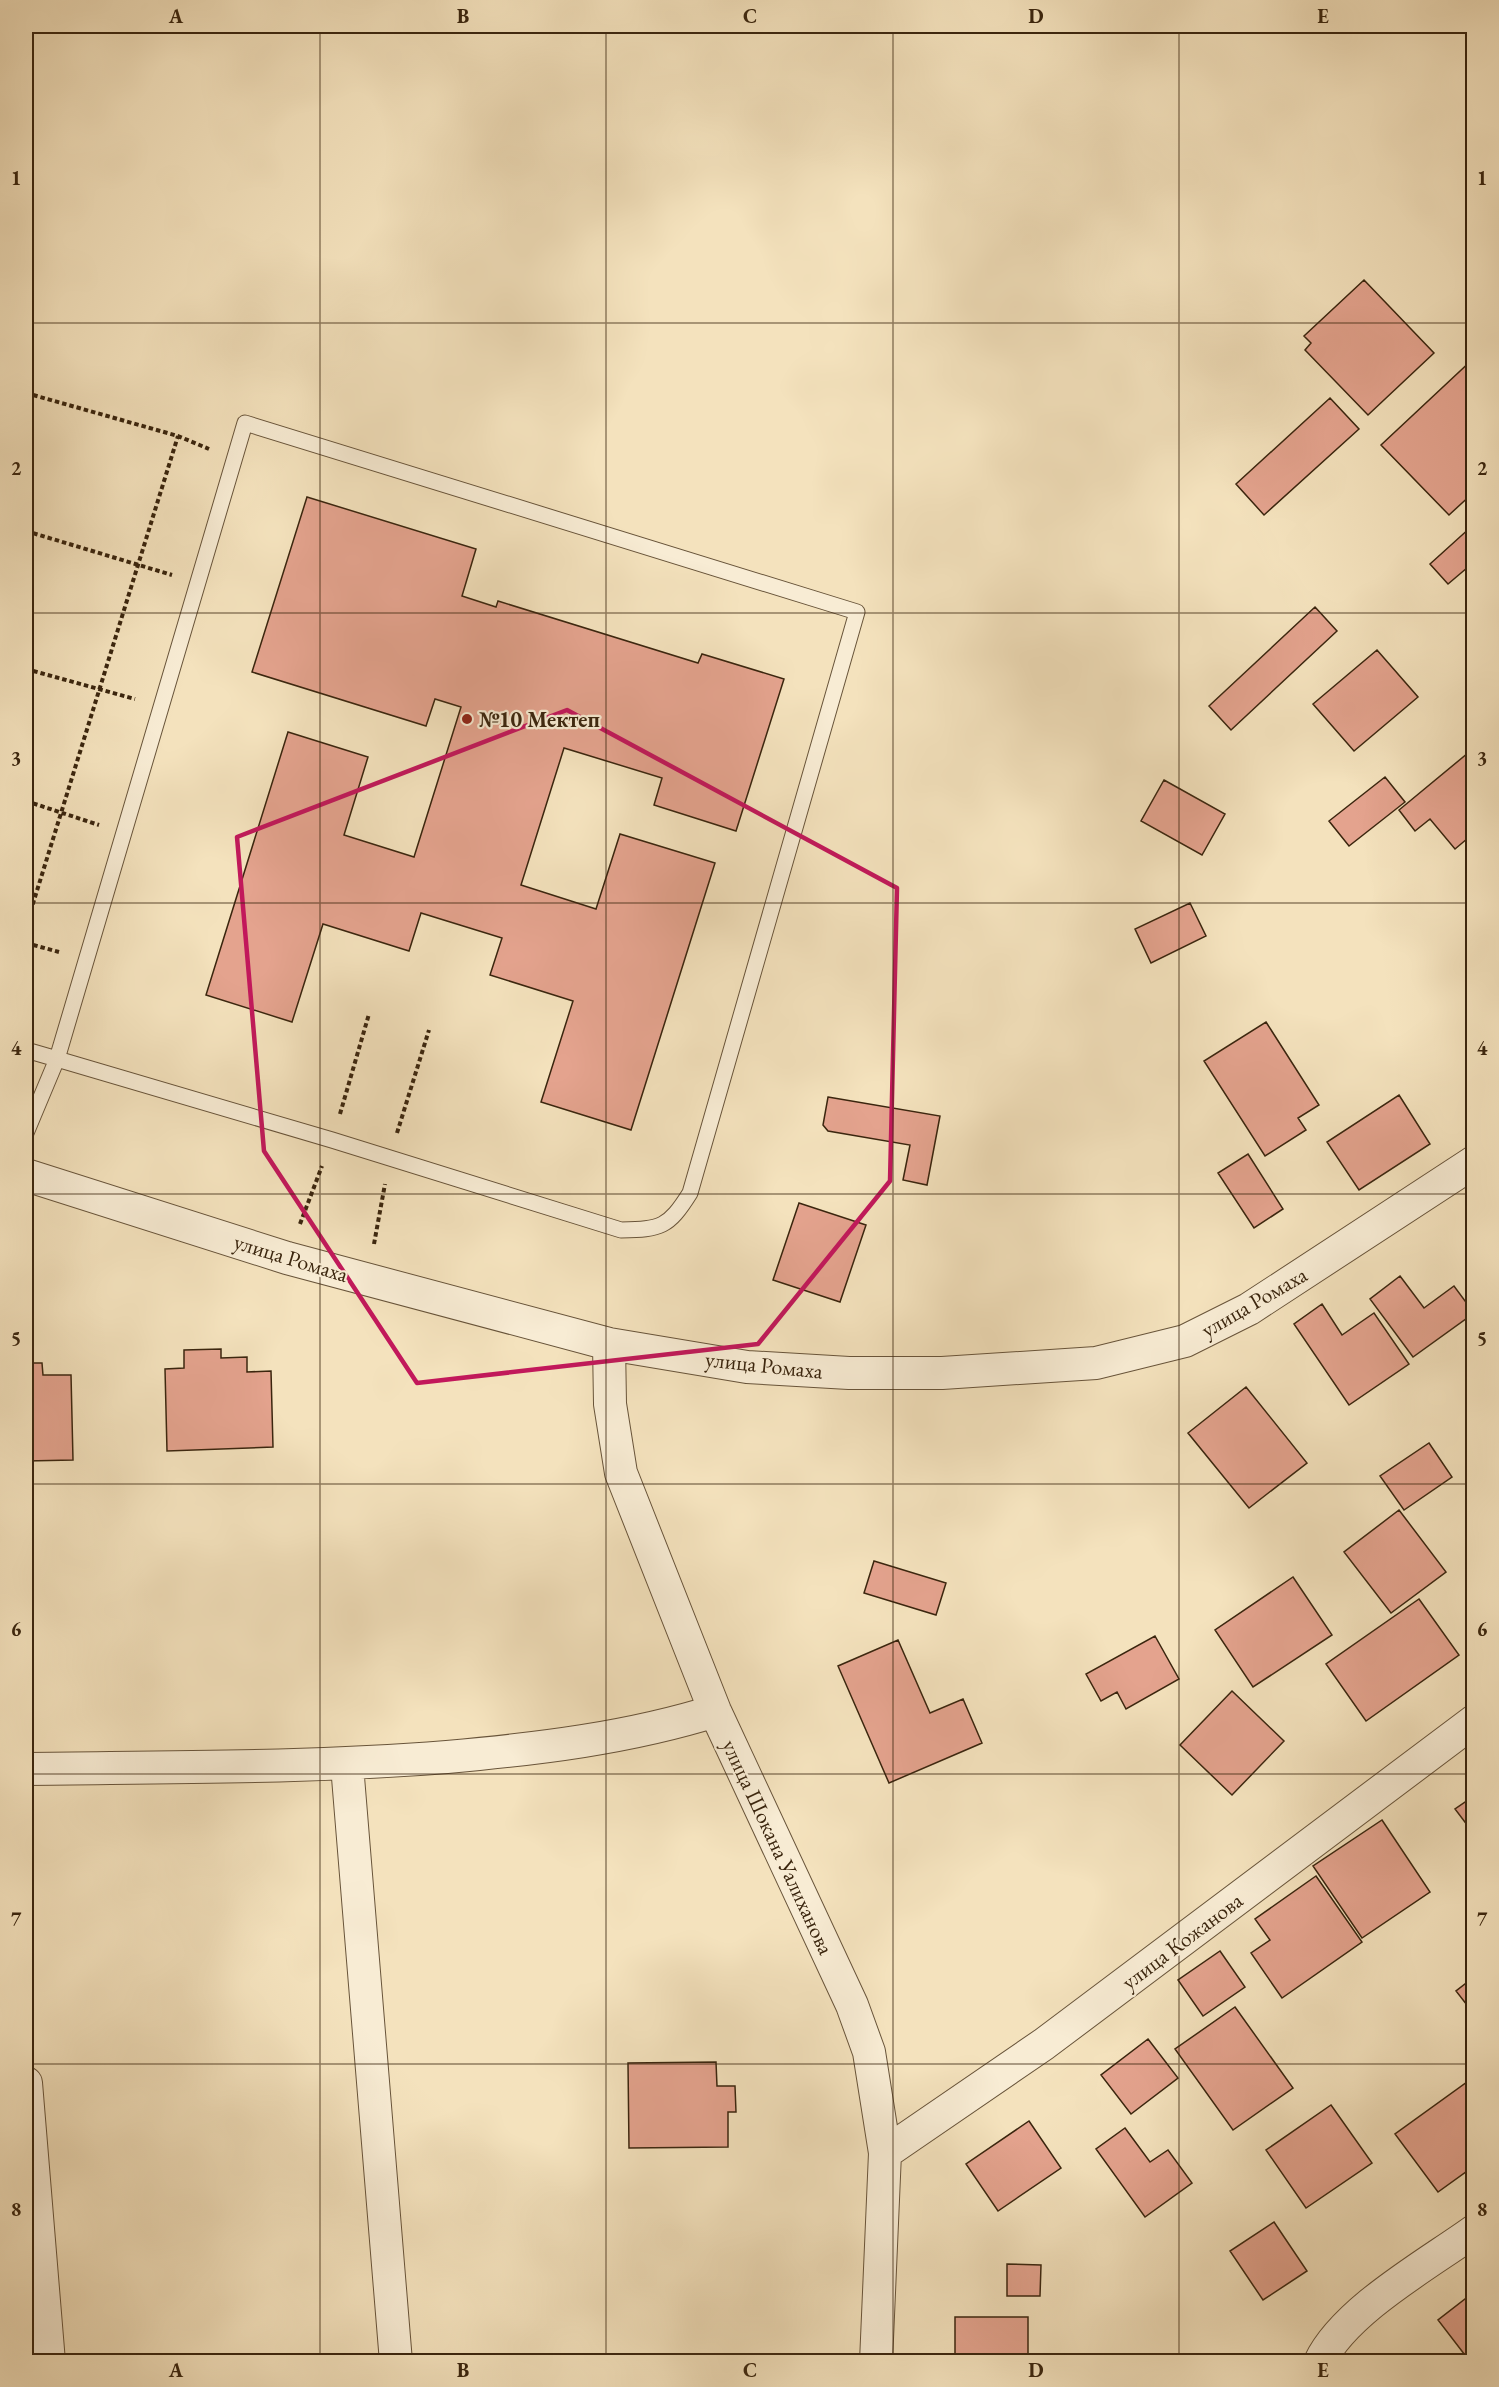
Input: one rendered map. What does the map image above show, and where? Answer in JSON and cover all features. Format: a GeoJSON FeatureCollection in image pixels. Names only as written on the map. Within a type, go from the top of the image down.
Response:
{"type":"FeatureCollection","features":[{"type":"Feature","properties":{"kind":"street","name":"улица Ромаха"},"geometry":{"type":"LineString","coordinates":[[26,1175],[287,1258],[609,1344],[747,1367],[849,1373],[942,1373],[1096,1363],[1185,1341],[1249,1309],[1473,1162]]}},
{"type":"Feature","properties":{"kind":"street","name":"улица Шокана Уалиханова"},"geometry":{"type":"LineString","coordinates":[[609,1344],[610,1404],[621,1473],[715,1711],[852,2005],[869,2052],[885,2154],[876,2361]]}},
{"type":"Feature","properties":{"kind":"street"},"geometry":{"type":"LineString","coordinates":[[26,1769],[346,1765],[538,1749],[683,1721],[715,1711]]}},
{"type":"Feature","properties":{"kind":"street","name":"улица Кожанова"},"geometry":{"type":"LineString","coordinates":[[885,2154],[1044,2044],[1473,1721]]}},
{"type":"Feature","properties":{"kind":"street"},"geometry":{"type":"LineString","coordinates":[[346,1765],[396,2361]]}},
{"type":"Feature","properties":{"kind":"street"},"geometry":{"type":"LineString","coordinates":[[26,2083],[49,2361]]}},
{"type":"Feature","properties":{"kind":"street"},"geometry":{"type":"LineString","coordinates":[[1320,2361],[1337,2334],[1358,2316],[1473,2231]]}},
{"type":"Feature","properties":{"kind":"lane"},"geometry":{"type":"LineString","coordinates":[[26,1050],[57,1059],[390,1157],[621,1230],[648,1230],[665,1225],[690,1193],[857,612],[245,423],[57,1059],[26,1133]]}},
{"type":"Feature","properties":{"kind":"path"},"geometry":{"type":"LineString","coordinates":[[26,393],[178,436],[235,459]]}},
{"type":"Feature","properties":{"kind":"path"},"geometry":{"type":"LineString","coordinates":[[26,926],[178,436]]}},
{"type":"Feature","properties":{"kind":"path"},"geometry":{"type":"LineString","coordinates":[[26,531],[198,584]]}},
{"type":"Feature","properties":{"kind":"path"},"geometry":{"type":"LineString","coordinates":[[26,669],[99,691],[162,706]]}},
{"type":"Feature","properties":{"kind":"path"},"geometry":{"type":"LineString","coordinates":[[26,801],[62,811],[123,834]]}},
{"type":"Feature","properties":{"kind":"path"},"geometry":{"type":"LineString","coordinates":[[26,943],[86,960]]}},
{"type":"Feature","properties":{"kind":"highlighted area"},"geometry":{"type":"Polygon","coordinates":[[[567,710],[897,888],[890,1181],[758,1344],[417,1383],[264,1151],[237,837],[567,710]]]}},
{"type":"Feature","properties":{"kind":"building"},"geometry":{"type":"Polygon","coordinates":[[[1364,280],[1434,353],[1368,415],[1305,350],[1311,343],[1304,336],[1364,280]]]}},
{"type":"Feature","properties":{"kind":"building"},"geometry":{"type":"Polygon","coordinates":[[[1474,358],[1474,492],[1449,515],[1381,445],[1474,358]]]}},
{"type":"Feature","properties":{"kind":"building"},"geometry":{"type":"Polygon","coordinates":[[[1330,398],[1359,429],[1264,515],[1236,484],[1330,398]]]}},
{"type":"Feature","properties":{"kind":"building"},"geometry":{"type":"Polygon","coordinates":[[[307,497],[476,549],[462,596],[496,607],[498,601],[698,663],[702,654],[784,679],[736,831],[654,805],[662,778],[564,748],[521,885],[596,909],[620,834],[715,863],[631,1130],[541,1102],[573,1001],[490,975],[502,938],[421,913],[409,951],[323,924],[292,1022],[206,995],[288,732],[368,757],[344,835],[414,857],[461,707],[435,699],[426,726],[252,672],[307,497]]]}},
{"type":"Feature","properties":{"kind":"building"},"geometry":{"type":"Polygon","coordinates":[[[1472,526],[1474,562],[1448,584],[1430,564],[1472,526]]]}},
{"type":"Feature","properties":{"kind":"building"},"geometry":{"type":"Polygon","coordinates":[[[1315,607],[1337,631],[1231,730],[1209,706],[1315,607]]]}},
{"type":"Feature","properties":{"kind":"building"},"geometry":{"type":"Polygon","coordinates":[[[1377,650],[1418,697],[1354,751],[1313,704],[1377,650]]]}},
{"type":"Feature","properties":{"kind":"building"},"geometry":{"type":"Polygon","coordinates":[[[1474,748],[1474,833],[1455,849],[1430,819],[1415,831],[1399,810],[1474,748]]]}},
{"type":"Feature","properties":{"kind":"building"},"geometry":{"type":"Polygon","coordinates":[[[1385,777],[1405,802],[1349,846],[1329,821],[1385,777]]]}},
{"type":"Feature","properties":{"kind":"building"},"geometry":{"type":"Polygon","coordinates":[[[1164,780],[1225,814],[1202,855],[1141,821],[1164,780]]]}},
{"type":"Feature","properties":{"kind":"building"},"geometry":{"type":"Polygon","coordinates":[[[1190,903],[1206,936],[1151,963],[1135,929],[1190,903]]]}},
{"type":"Feature","properties":{"kind":"building"},"geometry":{"type":"Polygon","coordinates":[[[1266,1022],[1319,1105],[1298,1118],[1306,1130],[1265,1156],[1204,1061],[1266,1022]]]}},
{"type":"Feature","properties":{"kind":"building"},"geometry":{"type":"Polygon","coordinates":[[[1399,1095],[1430,1144],[1359,1190],[1327,1142],[1399,1095]]]}},
{"type":"Feature","properties":{"kind":"building"},"geometry":{"type":"Polygon","coordinates":[[[828,1097],[940,1116],[927,1185],[903,1180],[910,1145],[828,1131],[823,1125],[828,1097]]]}},
{"type":"Feature","properties":{"kind":"building"},"geometry":{"type":"Polygon","coordinates":[[[1248,1154],[1283,1209],[1254,1228],[1218,1173],[1248,1154]]]}},
{"type":"Feature","properties":{"kind":"building"},"geometry":{"type":"Polygon","coordinates":[[[799,1203],[866,1225],[840,1302],[773,1280],[799,1203]]]}},
{"type":"Feature","properties":{"kind":"building"},"geometry":{"type":"Polygon","coordinates":[[[1400,1276],[1424,1308],[1454,1286],[1474,1313],[1413,1357],[1370,1299],[1400,1276]]]}},
{"type":"Feature","properties":{"kind":"building"},"geometry":{"type":"Polygon","coordinates":[[[1322,1304],[1342,1335],[1374,1313],[1409,1364],[1349,1405],[1294,1324],[1322,1304]]]}},
{"type":"Feature","properties":{"kind":"building"},"geometry":{"type":"Polygon","coordinates":[[[221,1349],[221,1358],[247,1357],[247,1372],[271,1371],[273,1447],[167,1451],[165,1369],[184,1368],[184,1350],[221,1349]]]}},
{"type":"Feature","properties":{"kind":"building"},"geometry":{"type":"Polygon","coordinates":[[[26,1363],[42,1363],[43,1375],[71,1375],[73,1460],[26,1461],[26,1363]]]}},
{"type":"Feature","properties":{"kind":"building"},"geometry":{"type":"Polygon","coordinates":[[[1246,1387],[1307,1463],[1249,1508],[1188,1433],[1246,1387]]]}},
{"type":"Feature","properties":{"kind":"building"},"geometry":{"type":"Polygon","coordinates":[[[1429,1443],[1452,1477],[1404,1510],[1380,1476],[1429,1443]]]}},
{"type":"Feature","properties":{"kind":"building"},"geometry":{"type":"Polygon","coordinates":[[[1399,1510],[1446,1572],[1391,1613],[1344,1552],[1399,1510]]]}},
{"type":"Feature","properties":{"kind":"building"},"geometry":{"type":"Polygon","coordinates":[[[874,1561],[946,1583],[936,1615],[864,1593],[874,1561]]]}},
{"type":"Feature","properties":{"kind":"building"},"geometry":{"type":"Polygon","coordinates":[[[1293,1577],[1332,1635],[1253,1687],[1215,1630],[1293,1577]]]}},
{"type":"Feature","properties":{"kind":"building"},"geometry":{"type":"Polygon","coordinates":[[[1419,1599],[1459,1655],[1366,1721],[1326,1664],[1419,1599]]]}},
{"type":"Feature","properties":{"kind":"building"},"geometry":{"type":"Polygon","coordinates":[[[1155,1636],[1179,1679],[1126,1709],[1117,1692],[1101,1701],[1086,1674],[1155,1636]]]}},
{"type":"Feature","properties":{"kind":"building"},"geometry":{"type":"Polygon","coordinates":[[[898,1640],[930,1713],[963,1699],[982,1743],[889,1783],[838,1666],[898,1640]]]}},
{"type":"Feature","properties":{"kind":"building"},"geometry":{"type":"Polygon","coordinates":[[[1232,1691],[1284,1741],[1232,1795],[1180,1745],[1232,1691]]]}},
{"type":"Feature","properties":{"kind":"building"},"geometry":{"type":"Polygon","coordinates":[[[1474,1796],[1474,1834],[1455,1809],[1474,1796]]]}},
{"type":"Feature","properties":{"kind":"building"},"geometry":{"type":"Polygon","coordinates":[[[1382,1820],[1430,1892],[1362,1938],[1313,1866],[1382,1820]]]}},
{"type":"Feature","properties":{"kind":"building"},"geometry":{"type":"Polygon","coordinates":[[[1316,1876],[1362,1942],[1282,1998],[1251,1953],[1270,1940],[1255,1919],[1316,1876]]]}},
{"type":"Feature","properties":{"kind":"building"},"geometry":{"type":"Polygon","coordinates":[[[1220,1951],[1245,1987],[1203,2016],[1178,1980],[1220,1951]]]}},
{"type":"Feature","properties":{"kind":"building"},"geometry":{"type":"Polygon","coordinates":[[[1474,1977],[1474,2014],[1456,1991],[1474,1977]]]}},
{"type":"Feature","properties":{"kind":"building"},"geometry":{"type":"Polygon","coordinates":[[[1235,2007],[1293,2088],[1233,2130],[1175,2049],[1235,2007]]]}},
{"type":"Feature","properties":{"kind":"building"},"geometry":{"type":"Polygon","coordinates":[[[1148,2039],[1178,2078],[1131,2114],[1101,2075],[1148,2039]]]}},
{"type":"Feature","properties":{"kind":"building"},"geometry":{"type":"Polygon","coordinates":[[[716,2062],[717,2086],[735,2086],[736,2112],[728,2112],[728,2147],[629,2148],[628,2063],[716,2062]]]}},
{"type":"Feature","properties":{"kind":"building"},"geometry":{"type":"Polygon","coordinates":[[[1474,2077],[1474,2166],[1438,2192],[1395,2134],[1474,2077]]]}},
{"type":"Feature","properties":{"kind":"building"},"geometry":{"type":"Polygon","coordinates":[[[1331,2105],[1372,2163],[1306,2208],[1266,2150],[1331,2105]]]}},
{"type":"Feature","properties":{"kind":"building"},"geometry":{"type":"Polygon","coordinates":[[[1029,2121],[1061,2168],[998,2211],[966,2164],[1029,2121]]]}},
{"type":"Feature","properties":{"kind":"building"},"geometry":{"type":"Polygon","coordinates":[[[1125,2128],[1150,2162],[1168,2150],[1192,2183],[1145,2217],[1096,2149],[1125,2128]]]}},
{"type":"Feature","properties":{"kind":"building"},"geometry":{"type":"Polygon","coordinates":[[[1274,2222],[1307,2271],[1263,2300],[1230,2251],[1274,2222]]]}},
{"type":"Feature","properties":{"kind":"building"},"geometry":{"type":"Polygon","coordinates":[[[1007,2264],[1041,2265],[1040,2296],[1007,2296],[1007,2264]]]}},
{"type":"Feature","properties":{"kind":"building"},"geometry":{"type":"Polygon","coordinates":[[[1474,2292],[1474,2356],[1468,2359],[1438,2320],[1474,2292]]]}},
{"type":"Feature","properties":{"kind":"building"},"geometry":{"type":"Polygon","coordinates":[[[955,2317],[1028,2317],[1028,2362],[955,2362],[955,2317]]]}},
{"type":"Feature","properties":{"kind":"place","name":"№10 Мектеп"},"geometry":{"type":"Point","coordinates":[467,719]}}]}
